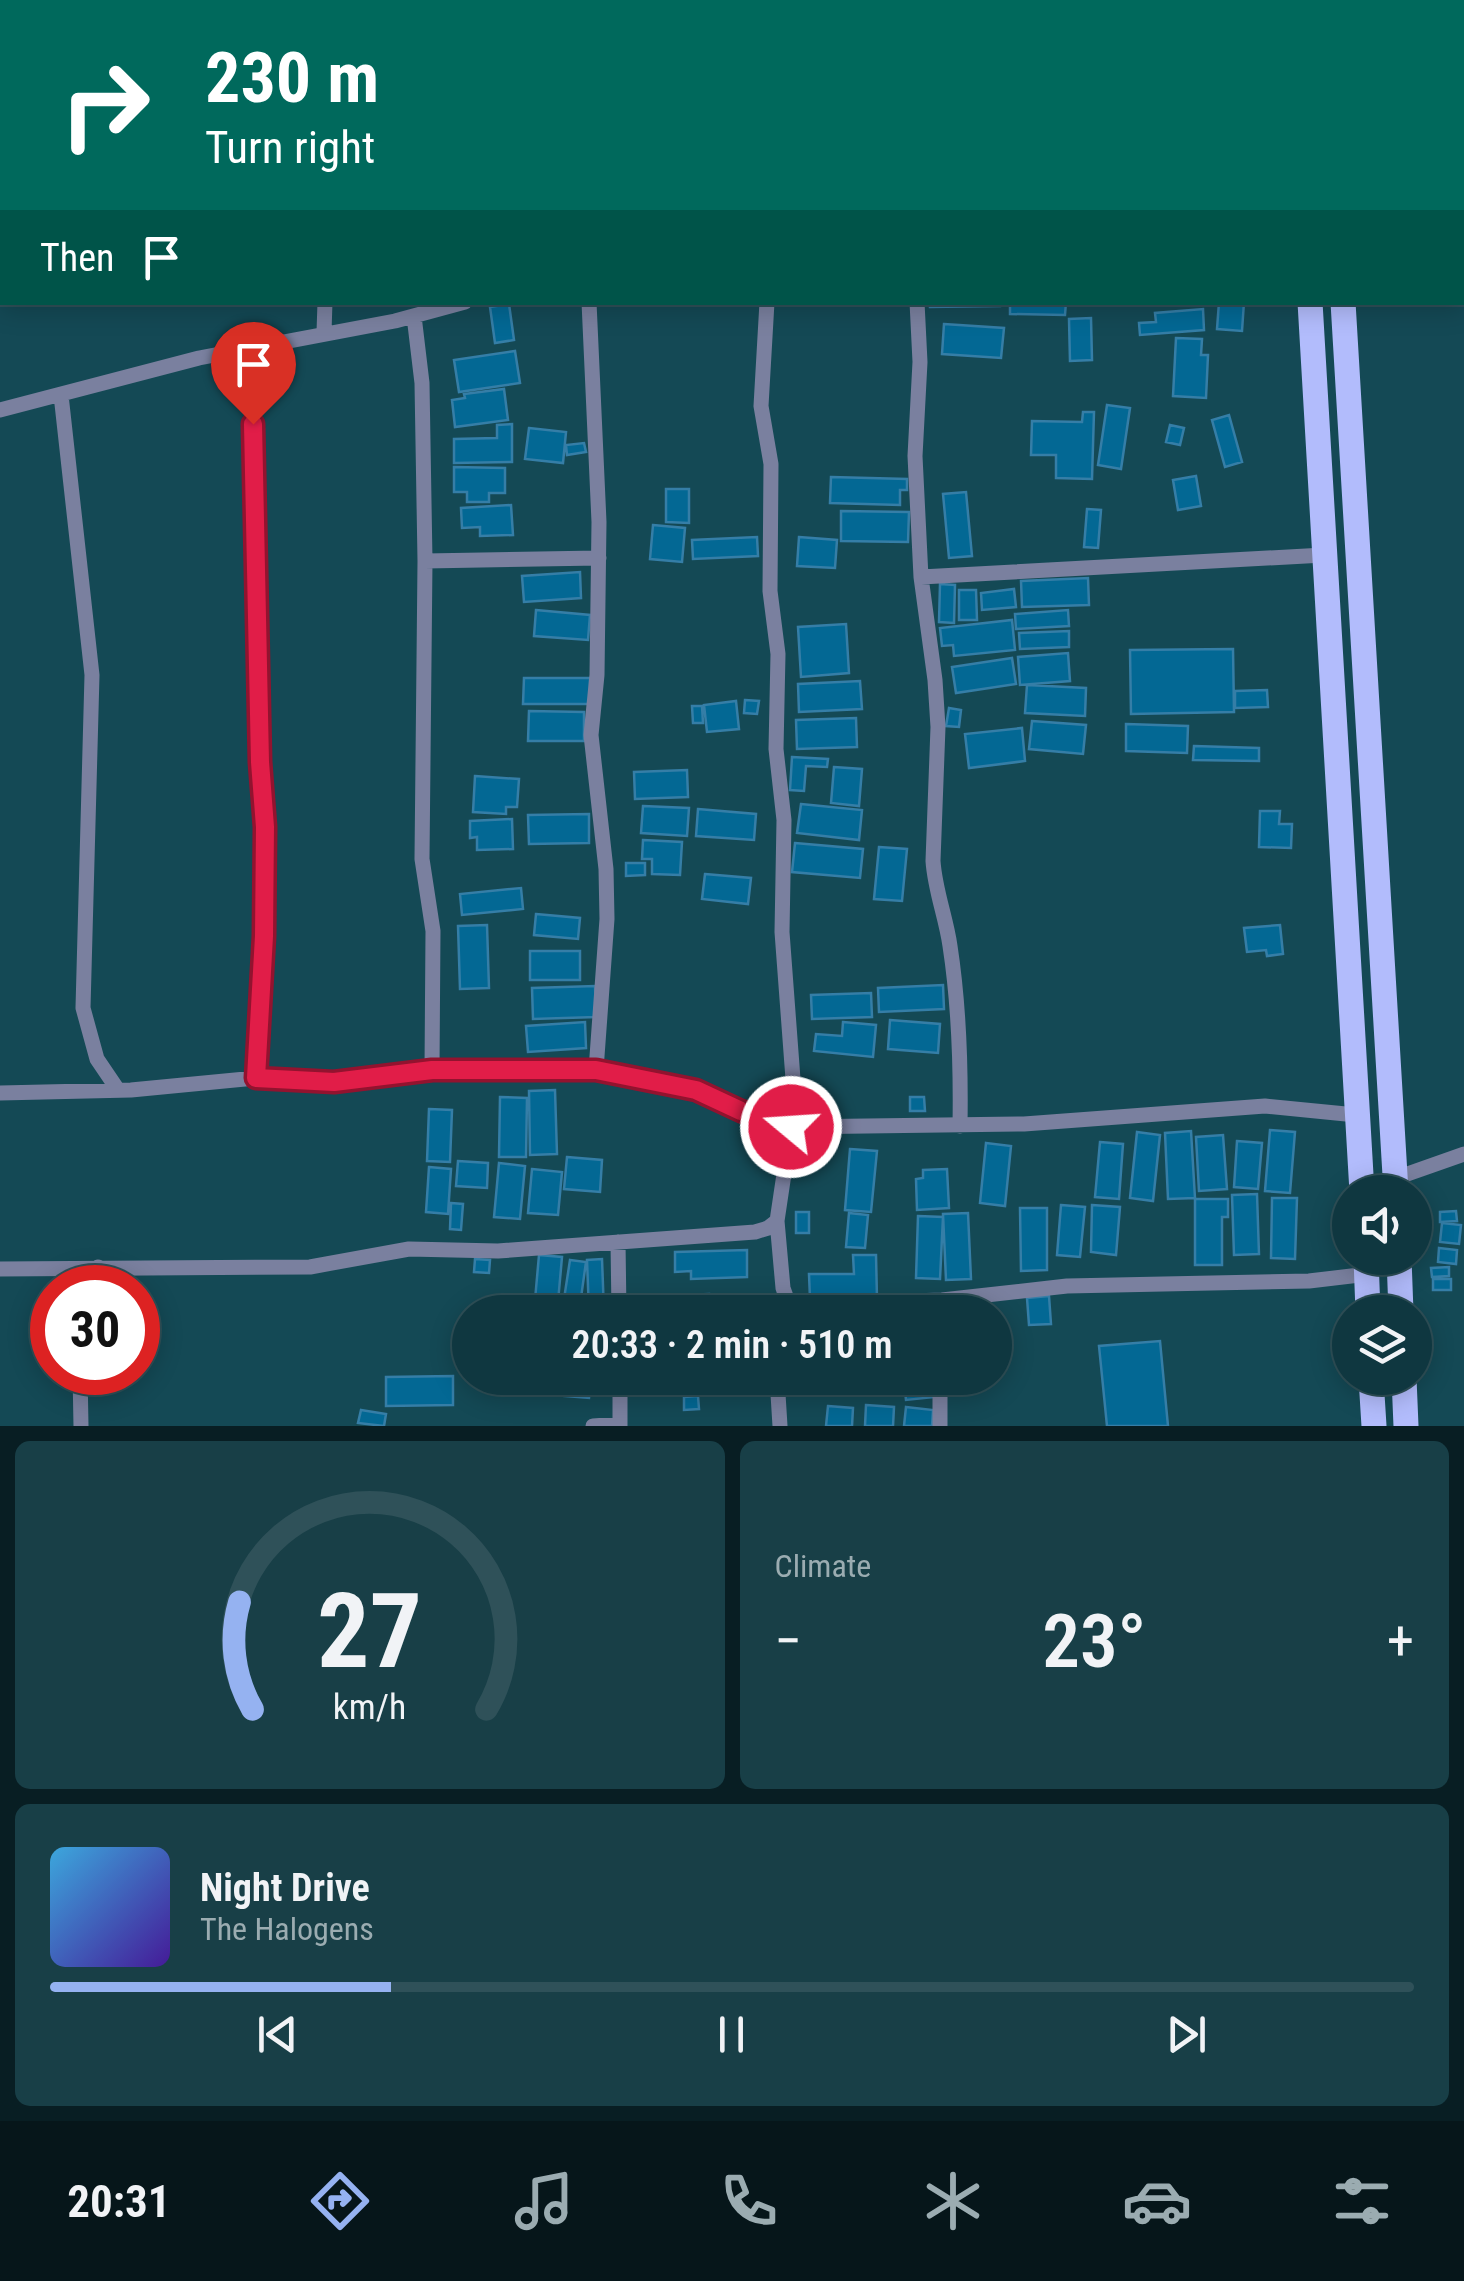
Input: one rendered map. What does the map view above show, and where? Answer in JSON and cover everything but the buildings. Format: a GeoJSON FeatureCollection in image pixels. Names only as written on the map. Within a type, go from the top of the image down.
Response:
{"type":"FeatureCollection","features":[{"type":"Feature","properties":{"kind":"main road"},"geometry":{"type":"LineString","coordinates":[[1310,305],[1361,1175]]}},
{"type":"Feature","properties":{"kind":"main road"},"geometry":{"type":"LineString","coordinates":[[1343,305],[1395,1175]]}},
{"type":"Feature","properties":{"kind":"main road"},"geometry":{"type":"LineString","coordinates":[[1372,1395],[1374,1426]]}},
{"type":"Feature","properties":{"kind":"main road"},"geometry":{"type":"LineString","coordinates":[[1405,1395],[1406,1426]]}},
{"type":"Feature","properties":{"kind":"street"},"geometry":{"type":"LineString","coordinates":[[324,332],[325,305]]}},
{"type":"Feature","properties":{"kind":"street"},"geometry":{"type":"LineString","coordinates":[[0,410],[199,358],[455,305]]}},
{"type":"Feature","properties":{"kind":"street"},"geometry":{"type":"LineString","coordinates":[[590,305],[599,558],[597,675],[591,735],[608,918],[596,1070]]}},
{"type":"Feature","properties":{"kind":"street"},"geometry":{"type":"LineString","coordinates":[[767,305],[761,406],[772,464],[770,591],[778,654],[776,749],[784,820],[782,932],[792,1035],[791,1127],[777,1220],[784,1295]]}},
{"type":"Feature","properties":{"kind":"street"},"geometry":{"type":"LineString","coordinates":[[917,305],[920,362],[914,456],[921,577],[938,727],[934,882],[950,943],[961,1071],[960,1126]]}},
{"type":"Feature","properties":{"kind":"street"},"geometry":{"type":"LineString","coordinates":[[414,316],[422,384],[422,859],[433,931],[432,1070]]}},
{"type":"Feature","properties":{"kind":"street"},"geometry":{"type":"LineString","coordinates":[[252,350],[260,762],[265,827],[256,1078]]}},
{"type":"Feature","properties":{"kind":"street"},"geometry":{"type":"LineString","coordinates":[[61,395],[92,674],[84,1008],[98,1058],[118,1090]]}},
{"type":"Feature","properties":{"kind":"street"},"geometry":{"type":"LineString","coordinates":[[921,577],[1324,555]]}},
{"type":"Feature","properties":{"kind":"street"},"geometry":{"type":"LineString","coordinates":[[425,561],[599,558]]}},
{"type":"Feature","properties":{"kind":"street"},"geometry":{"type":"LineString","coordinates":[[0,1093],[118,1090],[256,1078],[334,1082],[432,1070],[596,1070],[696,1090],[741,1111],[791,1127],[960,1126],[1265,1106],[1356,1115]]}},
{"type":"Feature","properties":{"kind":"street"},"geometry":{"type":"LineString","coordinates":[[1418,1175],[1464,1154]]}},
{"type":"Feature","properties":{"kind":"street"},"geometry":{"type":"LineString","coordinates":[[160,1267],[310,1267],[409,1249],[498,1251],[755,1232],[777,1220]]}},
{"type":"Feature","properties":{"kind":"street"},"geometry":{"type":"LineString","coordinates":[[618,1242],[619,1295]]}},
{"type":"Feature","properties":{"kind":"street"},"geometry":{"type":"LineString","coordinates":[[0,1269],[30,1268]]}},
{"type":"Feature","properties":{"kind":"street"},"geometry":{"type":"LineString","coordinates":[[1011,1295],[1068,1286],[1310,1281],[1333,1275]]}},
{"type":"Feature","properties":{"kind":"street"},"geometry":{"type":"LineString","coordinates":[[80,1395],[81,1426]]}},
{"type":"Feature","properties":{"kind":"street"},"geometry":{"type":"LineString","coordinates":[[593,1426],[620,1425],[620,1395]]}},
{"type":"Feature","properties":{"kind":"street"},"geometry":{"type":"LineString","coordinates":[[779,1395],[780,1426]]}},
{"type":"Feature","properties":{"kind":"street"},"geometry":{"type":"LineString","coordinates":[[940,1395],[940,1426]]}},
{"type":"Feature","properties":{"kind":"route"},"geometry":{"type":"LineString","coordinates":[[253,424],[260,762],[265,827],[256,1078],[334,1082],[432,1070],[596,1070],[696,1090],[741,1111],[791,1127]]}}]}
